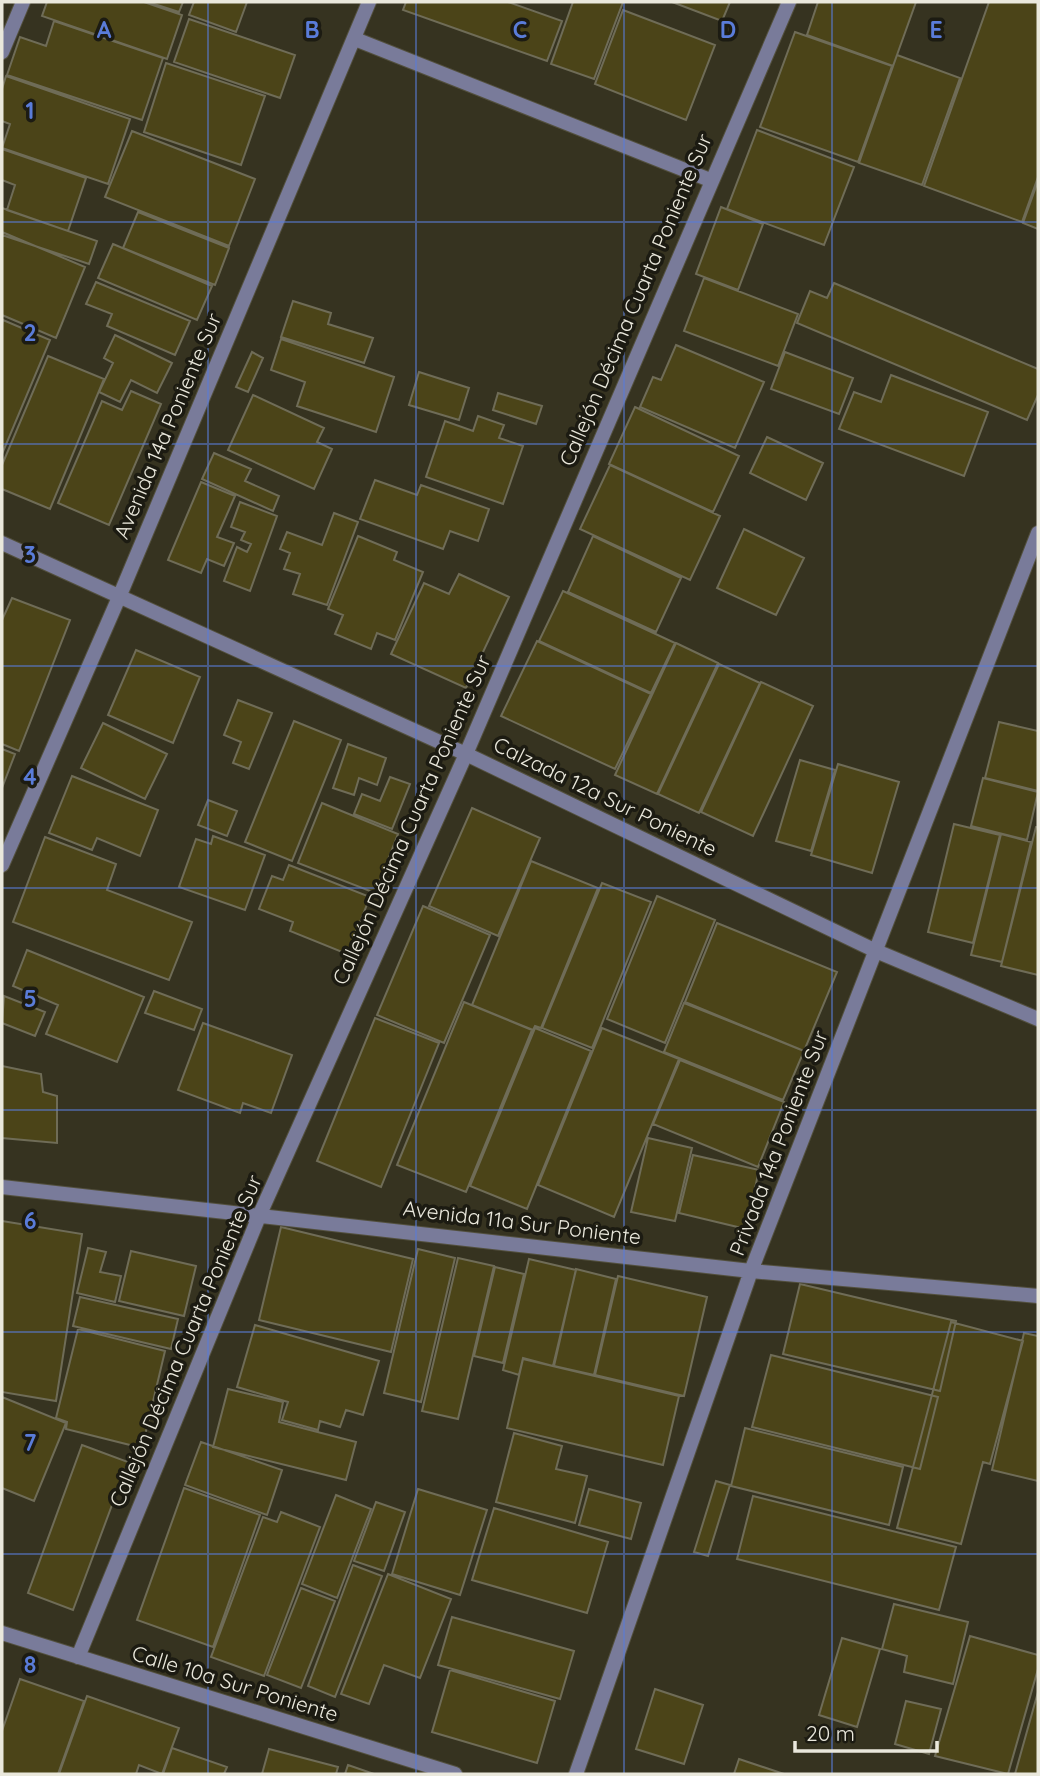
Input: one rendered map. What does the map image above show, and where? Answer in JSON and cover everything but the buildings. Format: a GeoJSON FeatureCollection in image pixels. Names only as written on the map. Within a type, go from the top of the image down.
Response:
{"type":"FeatureCollection","features":[{"type":"Feature","properties":{"kind":"street"},"geometry":{"type":"LineString","coordinates":[[2,51],[23,2]]}},
{"type":"Feature","properties":{"kind":"street","name":"Avenida 14a Poniente Sur"},"geometry":{"type":"LineString","coordinates":[[2,865],[120,595],[369,2]]}},
{"type":"Feature","properties":{"kind":"street","name":"Callejón Décima Cuarta Poniente Sur"},"geometry":{"type":"LineString","coordinates":[[78,1657],[260,1214],[466,754],[710,180],[789,2]]}},
{"type":"Feature","properties":{"kind":"street"},"geometry":{"type":"LineString","coordinates":[[355,38],[710,180]]}},
{"type":"Feature","properties":{"kind":"street","name":"Privada 14a Poniente Sur"},"geometry":{"type":"LineString","coordinates":[[576,1774],[751,1271],[1038,533]]}},
{"type":"Feature","properties":{"kind":"street","name":"Calzada 12a Sur Poniente"},"geometry":{"type":"LineString","coordinates":[[2,543],[466,754],[876,951],[1038,1019]]}},
{"type":"Feature","properties":{"kind":"street","name":"Avenida 11a Sur Poniente"},"geometry":{"type":"LineString","coordinates":[[2,1187],[751,1271],[1038,1296]]}},
{"type":"Feature","properties":{"kind":"street","name":"Calle 10a Sur Poniente"},"geometry":{"type":"LineString","coordinates":[[2,1633],[455,1774]]}}]}
